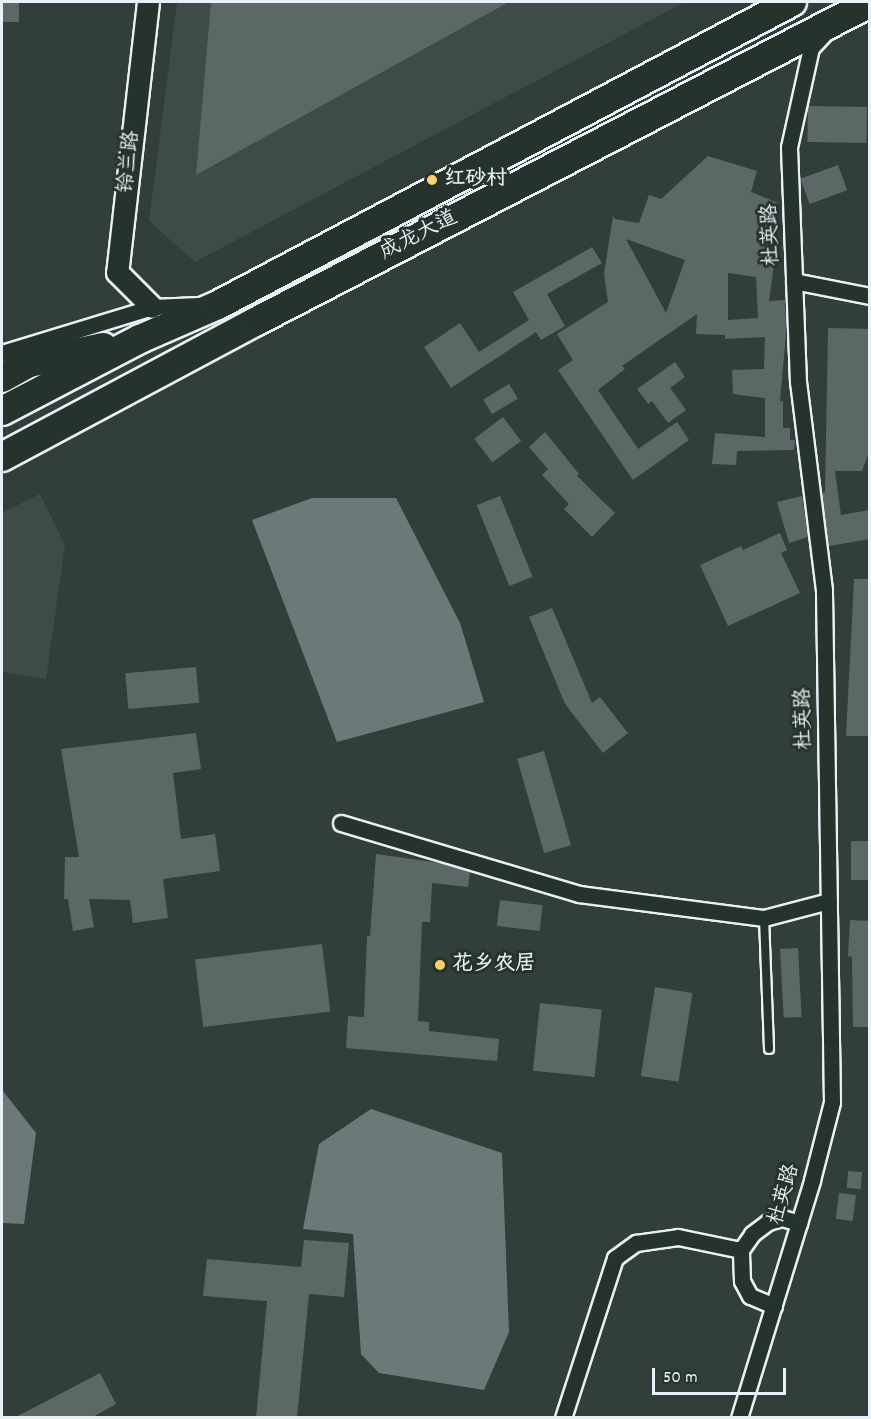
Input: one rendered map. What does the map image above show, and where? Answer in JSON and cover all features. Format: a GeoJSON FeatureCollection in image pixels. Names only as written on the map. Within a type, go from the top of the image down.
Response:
{"type":"FeatureCollection","features":[{"type":"Feature","properties":{"kind":"highway","name":"成龙大道"},"geometry":{"type":"LineString","coordinates":[[2,411],[140,339],[218,305],[792,2]]}},
{"type":"Feature","properties":{"kind":"highway","name":"成龙大道"},"geometry":{"type":"LineString","coordinates":[[2,457],[265,316],[870,3]]}},
{"type":"Feature","properties":{"kind":"highway"},"geometry":{"type":"LineString","coordinates":[[2,378],[29,363],[140,339]]}},
{"type":"Feature","properties":{"kind":"street","name":"铃兰路"},"geometry":{"type":"LineString","coordinates":[[148,2],[117,272],[152,307]]}},
{"type":"Feature","properties":{"kind":"street","name":"杜英路"},"geometry":{"type":"LineString","coordinates":[[739,1418],[799,1223],[832,1102],[824,590],[798,382],[789,147],[811,48],[836,20]]}},
{"type":"Feature","properties":{"kind":"street"},"geometry":{"type":"LineString","coordinates":[[794,281],[870,296]]}},
{"type":"Feature","properties":{"kind":"street"},"geometry":{"type":"LineString","coordinates":[[2,353],[152,307],[218,305]]}},
{"type":"Feature","properties":{"kind":"street"},"geometry":{"type":"LineString","coordinates":[[341,823],[579,894],[764,918],[829,901]]}},
{"type":"Feature","properties":{"kind":"street"},"geometry":{"type":"LineString","coordinates":[[774,1306],[750,1296],[742,1281],[741,1250],[752,1234],[768,1222],[782,1218],[799,1223]]}},
{"type":"Feature","properties":{"kind":"street"},"geometry":{"type":"LineString","coordinates":[[564,1418],[615,1258],[636,1243],[678,1237],[741,1250]]}},
{"type":"Feature","properties":{"kind":"lane"},"geometry":{"type":"LineString","coordinates":[[764,918],[769,1049]]}},
{"type":"Feature","properties":{"kind":"shaded area"},"geometry":{"type":"Polygon","coordinates":[[[177,2],[685,2],[195,262],[149,221],[177,2]]]}},
{"type":"Feature","properties":{"kind":"shaded area"},"geometry":{"type":"Polygon","coordinates":[[[40,494],[65,545],[46,679],[2,672],[2,513],[40,494]]]}},
{"type":"Feature","properties":{"kind":"shaded area"},"geometry":{"type":"Polygon","coordinates":[[[312,498],[396,498],[460,623],[484,702],[337,742],[252,520],[312,498]]]}},
{"type":"Feature","properties":{"kind":"shaded area"},"geometry":{"type":"Polygon","coordinates":[[[3,1091],[36,1133],[24,1224],[2,1223],[3,1091]]]}},
{"type":"Feature","properties":{"kind":"shaded area"},"geometry":{"type":"Polygon","coordinates":[[[371,1109],[502,1153],[509,1332],[484,1390],[379,1373],[361,1354],[353,1234],[303,1229],[319,1144],[371,1109]]]}},
{"type":"Feature","properties":{"kind":"building"},"geometry":{"type":"Polygon","coordinates":[[[2,2],[19,2],[19,22],[2,22],[2,2]]]}},
{"type":"Feature","properties":{"kind":"building"},"geometry":{"type":"Polygon","coordinates":[[[211,2],[509,2],[196,175],[211,2]]]}},
{"type":"Feature","properties":{"kind":"building"},"geometry":{"type":"Polygon","coordinates":[[[808,106],[867,107],[866,143],[807,142],[808,106]]]}},
{"type":"Feature","properties":{"kind":"building"},"geometry":{"type":"Polygon","coordinates":[[[708,156],[757,171],[751,192],[778,203],[766,234],[778,236],[769,301],[785,300],[786,334],[780,401],[783,401],[783,428],[790,428],[790,440],[795,440],[794,450],[737,451],[736,465],[712,464],[715,433],[765,437],[765,398],[733,394],[732,370],[764,369],[765,337],[725,339],[725,335],[696,334],[697,314],[622,366],[625,369],[598,390],[638,449],[677,422],[689,440],[633,480],[558,370],[573,360],[557,334],[608,302],[604,274],[613,216],[615,219],[639,223],[649,195],[661,199],[708,156]],[[626,239],[666,313],[685,260],[626,239]],[[728,273],[728,320],[758,318],[756,277],[728,273]]]}},
{"type":"Feature","properties":{"kind":"building"},"geometry":{"type":"Polygon","coordinates":[[[838,165],[847,190],[810,204],[800,179],[838,165]]]}},
{"type":"Feature","properties":{"kind":"building"},"geometry":{"type":"Polygon","coordinates":[[[592,247],[602,263],[547,294],[565,326],[541,340],[536,332],[451,388],[424,347],[460,323],[479,352],[529,320],[513,292],[592,247]]]}},
{"type":"Feature","properties":{"kind":"building"},"geometry":{"type":"Polygon","coordinates":[[[828,328],[870,329],[870,449],[862,471],[835,471],[841,515],[870,510],[870,539],[829,546],[822,493],[825,492],[828,328]]]}},
{"type":"Feature","properties":{"kind":"building"},"geometry":{"type":"Polygon","coordinates":[[[675,362],[685,377],[670,388],[686,410],[668,423],[652,401],[648,404],[637,389],[675,362]]]}},
{"type":"Feature","properties":{"kind":"building"},"geometry":{"type":"Polygon","coordinates":[[[509,384],[518,399],[492,414],[483,399],[509,384]]]}},
{"type":"Feature","properties":{"kind":"building"},"geometry":{"type":"Polygon","coordinates":[[[503,417],[521,441],[492,463],[474,439],[503,417]]]}},
{"type":"Feature","properties":{"kind":"building"},"geometry":{"type":"Polygon","coordinates":[[[545,432],[579,474],[577,476],[615,513],[592,537],[564,509],[569,504],[542,475],[548,469],[529,447],[545,432]]]}},
{"type":"Feature","properties":{"kind":"building"},"geometry":{"type":"Polygon","coordinates":[[[500,496],[533,577],[509,586],[477,505],[500,496]]]}},
{"type":"Feature","properties":{"kind":"building"},"geometry":{"type":"Polygon","coordinates":[[[802,496],[808,537],[789,543],[777,502],[802,496]]]}},
{"type":"Feature","properties":{"kind":"building"},"geometry":{"type":"Polygon","coordinates":[[[780,533],[787,550],[781,553],[800,593],[728,626],[700,565],[741,546],[743,550],[780,533]]]}},
{"type":"Feature","properties":{"kind":"building"},"geometry":{"type":"Polygon","coordinates":[[[854,579],[870,579],[870,736],[846,736],[854,579]]]}},
{"type":"Feature","properties":{"kind":"building"},"geometry":{"type":"Polygon","coordinates":[[[552,608],[592,703],[600,697],[628,733],[603,753],[565,704],[529,617],[552,608]]]}},
{"type":"Feature","properties":{"kind":"building"},"geometry":{"type":"Polygon","coordinates":[[[196,667],[199,703],[128,709],[125,673],[196,667]]]}},
{"type":"Feature","properties":{"kind":"building"},"geometry":{"type":"Polygon","coordinates":[[[196,733],[201,769],[173,773],[181,839],[215,834],[220,871],[163,879],[168,918],[133,923],[130,900],[89,899],[94,927],[73,931],[68,899],[64,899],[65,857],[79,857],[61,749],[196,733]]]}},
{"type":"Feature","properties":{"kind":"building"},"geometry":{"type":"Polygon","coordinates":[[[544,751],[571,845],[544,853],[517,759],[544,751]]]}},
{"type":"Feature","properties":{"kind":"building"},"geometry":{"type":"Polygon","coordinates":[[[851,841],[870,841],[870,880],[851,880],[851,841]]]}},
{"type":"Feature","properties":{"kind":"building"},"geometry":{"type":"Polygon","coordinates":[[[376,854],[440,863],[470,872],[468,887],[432,883],[430,922],[422,922],[418,1021],[429,1022],[429,1031],[499,1039],[497,1061],[346,1048],[348,1016],[364,1017],[367,936],[370,936],[376,854]]]}},
{"type":"Feature","properties":{"kind":"building"},"geometry":{"type":"Polygon","coordinates":[[[500,900],[543,905],[540,931],[497,926],[500,900]]]}},
{"type":"Feature","properties":{"kind":"building"},"geometry":{"type":"Polygon","coordinates":[[[850,920],[870,921],[870,1027],[853,1027],[852,957],[848,956],[850,920]]]}},
{"type":"Feature","properties":{"kind":"building"},"geometry":{"type":"Polygon","coordinates":[[[322,944],[330,1011],[203,1027],[195,960],[322,944]]]}},
{"type":"Feature","properties":{"kind":"building"},"geometry":{"type":"Polygon","coordinates":[[[798,948],[802,1017],[784,1018],[780,949],[798,948]]]}},
{"type":"Feature","properties":{"kind":"building"},"geometry":{"type":"Polygon","coordinates":[[[655,987],[693,993],[678,1082],[641,1076],[655,987]]]}},
{"type":"Feature","properties":{"kind":"building"},"geometry":{"type":"Polygon","coordinates":[[[540,1003],[602,1009],[595,1077],[533,1071],[540,1003]]]}},
{"type":"Feature","properties":{"kind":"building"},"geometry":{"type":"Polygon","coordinates":[[[848,1171],[862,1172],[861,1189],[847,1188],[848,1171]]]}},
{"type":"Feature","properties":{"kind":"building"},"geometry":{"type":"Polygon","coordinates":[[[839,1193],[856,1195],[853,1221],[836,1219],[839,1193]]]}},
{"type":"Feature","properties":{"kind":"building"},"geometry":{"type":"Polygon","coordinates":[[[304,1240],[349,1243],[344,1297],[309,1294],[297,1418],[256,1418],[267,1301],[203,1296],[207,1259],[301,1267],[304,1240]]]}},
{"type":"Feature","properties":{"kind":"building"},"geometry":{"type":"Polygon","coordinates":[[[100,1373],[116,1404],[91,1418],[14,1418],[100,1373]]]}},
{"type":"Feature","properties":{"kind":"place","name":"红砂村"},"geometry":{"type":"Point","coordinates":[432,180]}},
{"type":"Feature","properties":{"kind":"place","name":"花乡农居"},"geometry":{"type":"Point","coordinates":[440,965]}}]}
